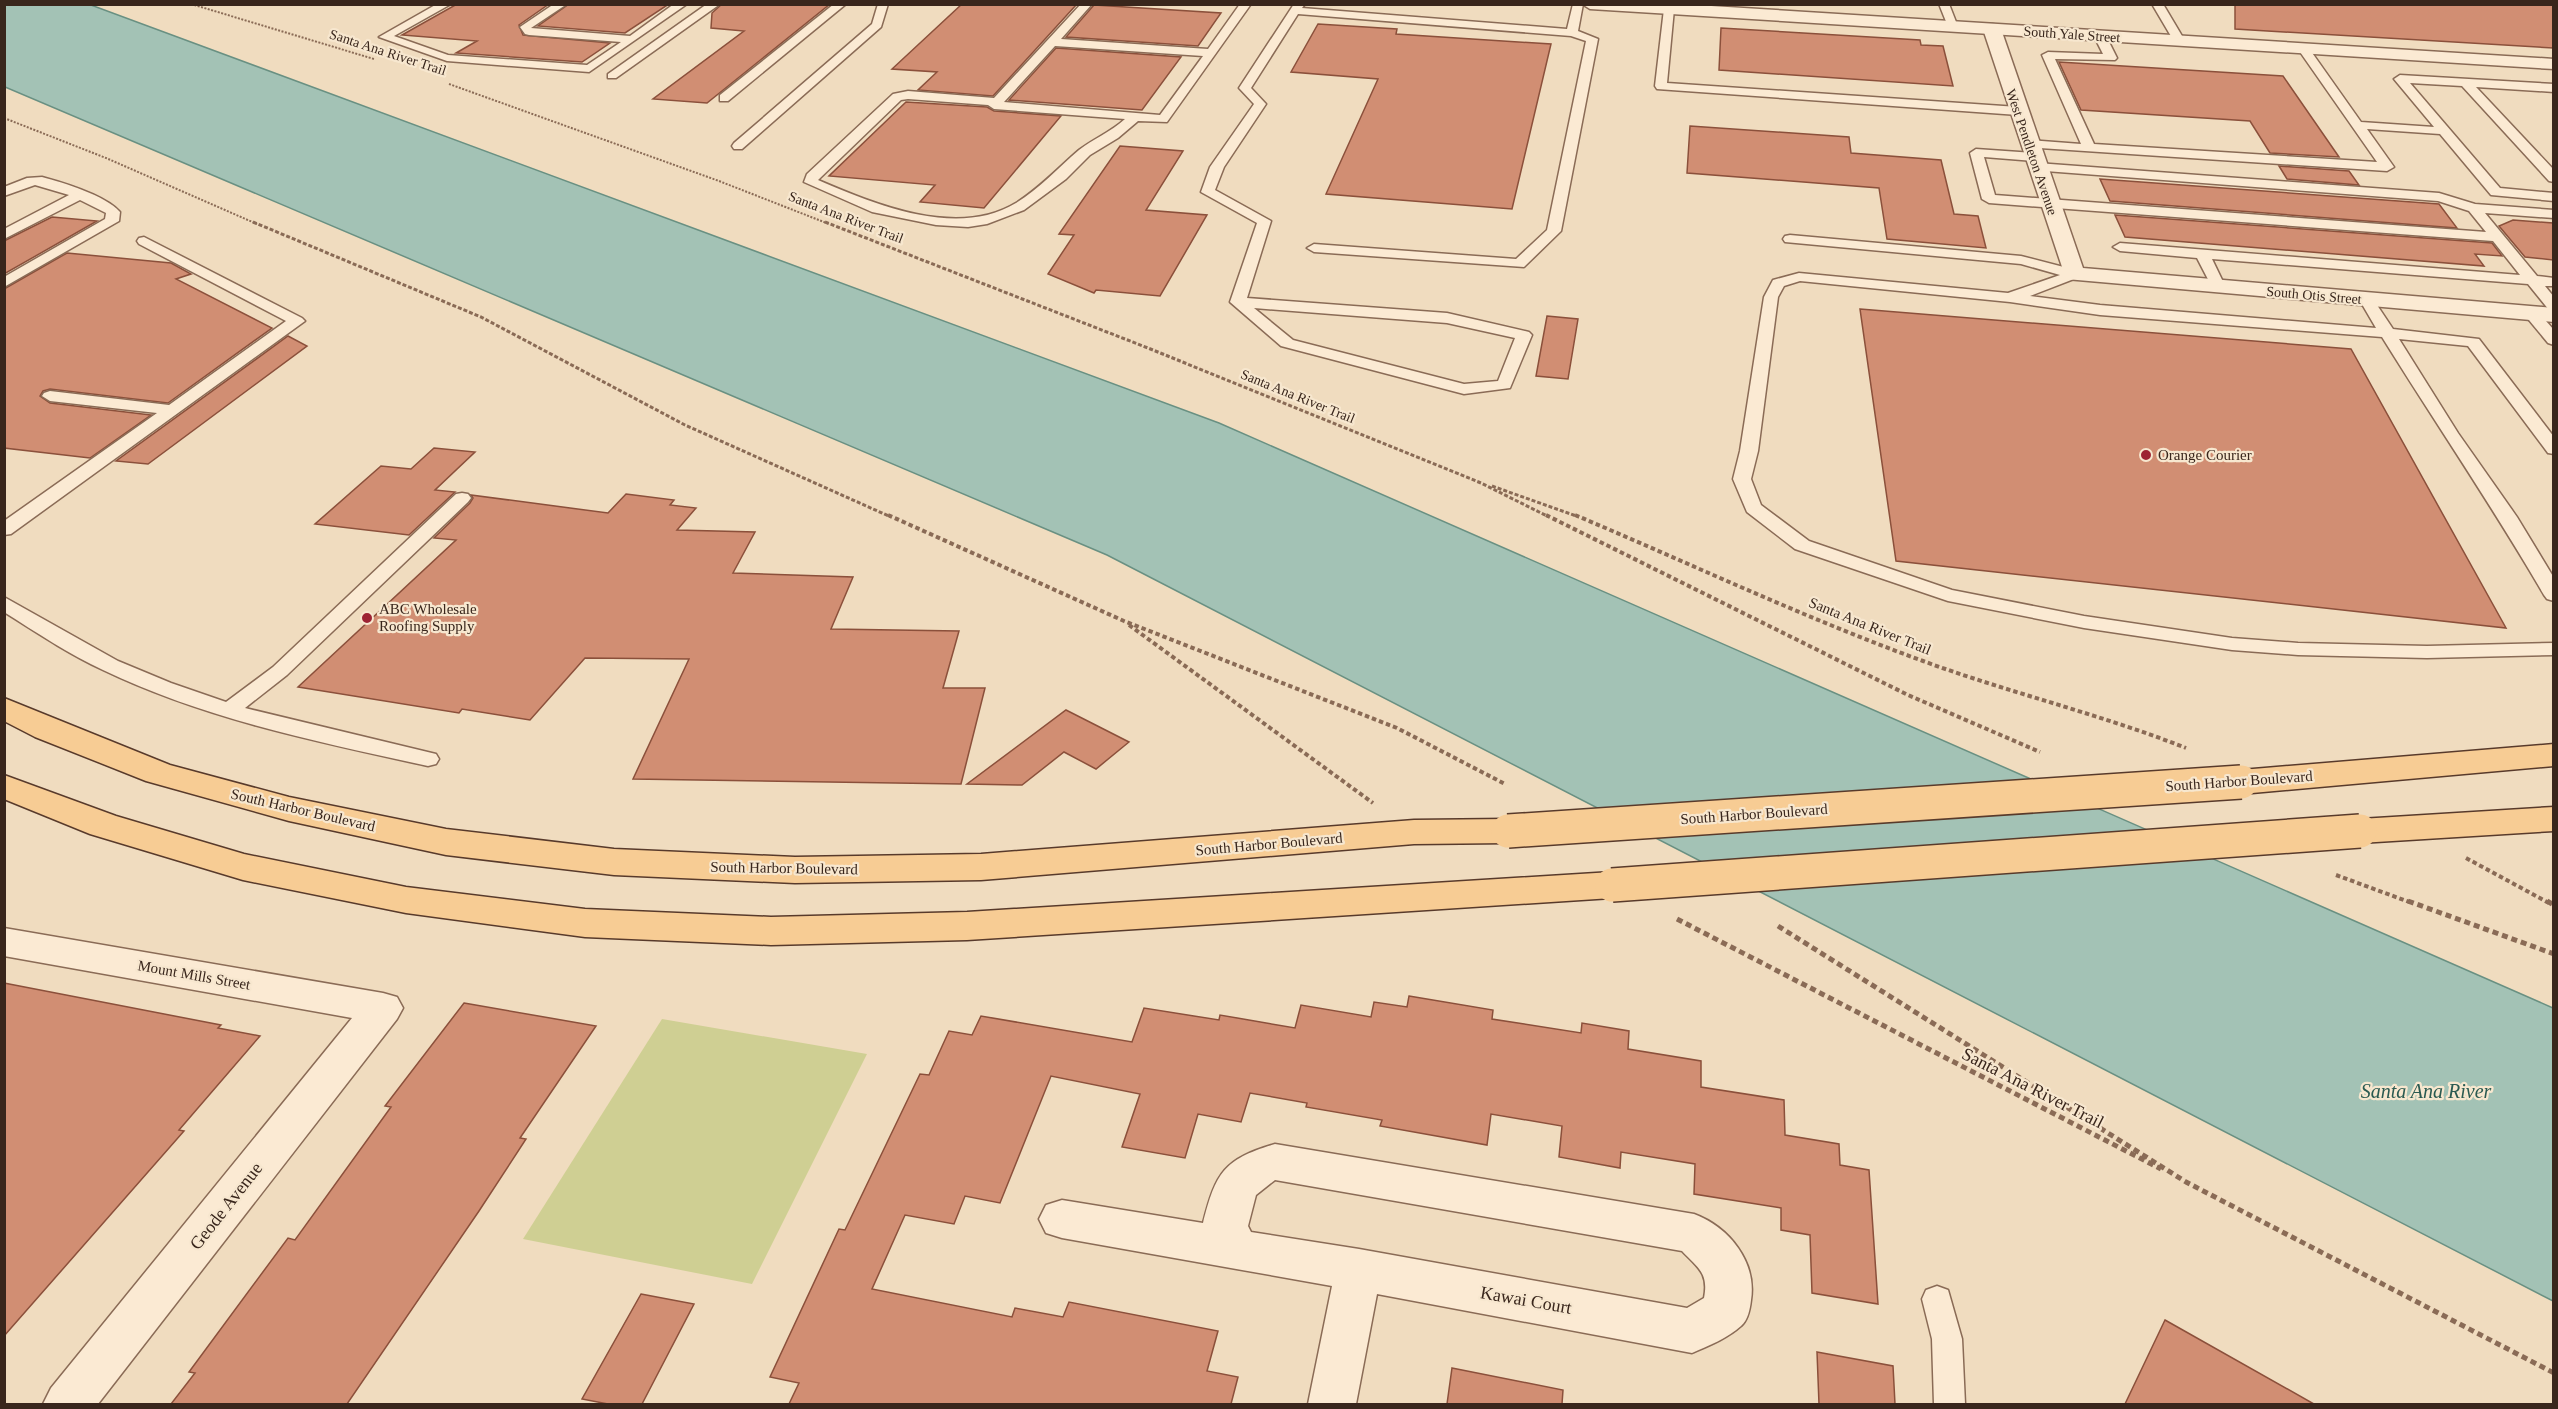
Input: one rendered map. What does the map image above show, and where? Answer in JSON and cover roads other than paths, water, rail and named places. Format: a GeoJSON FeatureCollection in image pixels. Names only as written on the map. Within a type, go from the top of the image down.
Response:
{"type":"FeatureCollection","features":[{"type":"Feature","properties":{"kind":"main road","name":"South Harbor Boulevard"},"geometry":{"type":"LineString","coordinates":[[4,708],[47,729],[158,773],[289,809],[446,842],[615,862],[795,870],[981,867],[1414,832],[1508,831],[2241,782],[2553,754]]}},
{"type":"Feature","properties":{"kind":"main road"},"geometry":{"type":"LineString","coordinates":[[4,786],[103,825],[243,867],[406,900],[585,923],[771,931],[967,926],[1612,885],[2425,826],[2553,819]]}},
{"type":"Feature","properties":{"kind":"street","name":"South Yale Street"},"geometry":{"type":"LineString","coordinates":[[1590,4],[2553,64]]}},
{"type":"Feature","properties":{"kind":"street","name":"West Pendleton Avenue"},"geometry":{"type":"LineString","coordinates":[[1992,29],[2074,274]]}},
{"type":"Feature","properties":{"kind":"street","name":"South Otis Street"},"geometry":{"type":"LineString","coordinates":[[2074,274],[2546,312]]}},
{"type":"Feature","properties":{"kind":"street","name":"Mount Mills Street"},"geometry":{"type":"LineString","coordinates":[[4,942],[383,1008]]}},
{"type":"Feature","properties":{"kind":"street","name":"Geode Avenue"},"geometry":{"type":"LineString","coordinates":[[69,1404],[383,1008]]}},
{"type":"Feature","properties":{"kind":"street","name":"Kawai Court"},"geometry":{"type":"LineString","coordinates":[[1062,1219],[1359,1269],[1692,1330],[1726,1310],[1730,1285],[1723,1262],[1694,1234],[1275,1162],[1255,1167],[1240,1178],[1225,1227],[1236,1248]]}},
{"type":"Feature","properties":{"kind":"street"},"geometry":{"type":"LineString","coordinates":[[1332,1404],[1359,1269]]}},
{"type":"Feature","properties":{"kind":"lane"},"geometry":{"type":"LineString","coordinates":[[446,4],[385,37],[447,58],[589,69],[682,4]]}},
{"type":"Feature","properties":{"kind":"lane"},"geometry":{"type":"LineString","coordinates":[[562,4],[525,27],[529,32],[632,39]]}},
{"type":"Feature","properties":{"kind":"lane"},"geometry":{"type":"LineString","coordinates":[[612,76],[715,4]]}},
{"type":"Feature","properties":{"kind":"lane"},"geometry":{"type":"LineString","coordinates":[[724,98],[841,4]]}},
{"type":"Feature","properties":{"kind":"lane"},"geometry":{"type":"LineString","coordinates":[[738,146],[877,25],[883,4]]}},
{"type":"Feature","properties":{"kind":"lane"},"geometry":{"type":"LineString","coordinates":[[1087,4],[994,105],[1163,119],[1211,53],[1242,5]]}},
{"type":"Feature","properties":{"kind":"lane"},"geometry":{"type":"LineString","coordinates":[[1572,33],[1578,4]]}},
{"type":"Feature","properties":{"kind":"lane"},"geometry":{"type":"LineString","coordinates":[[1944,4],[1953,27]]}},
{"type":"Feature","properties":{"kind":"lane"},"geometry":{"type":"LineString","coordinates":[[2157,4],[2179,41]]}},
{"type":"Feature","properties":{"kind":"lane"},"geometry":{"type":"LineString","coordinates":[[1238,302],[1264,221],[1208,192],[1217,167],[1260,104],[1245,88],[1298,8],[1462,26],[1572,33],[1592,39],[1554,231],[1519,264],[1314,248]]}},
{"type":"Feature","properties":{"kind":"lane"},"geometry":{"type":"LineString","coordinates":[[1669,9],[1661,86],[2018,111]]}},
{"type":"Feature","properties":{"kind":"lane"},"geometry":{"type":"LineString","coordinates":[[2089,148],[2048,55],[2111,58],[2100,36]]}},
{"type":"Feature","properties":{"kind":"lane"},"geometry":{"type":"LineString","coordinates":[[1052,42],[1211,53]]}},
{"type":"Feature","properties":{"kind":"lane"},"geometry":{"type":"LineString","coordinates":[[2033,156],[2089,148],[2387,167],[2304,49]]}},
{"type":"Feature","properties":{"kind":"lane"},"geometry":{"type":"LineString","coordinates":[[2468,59],[2491,84]]}},
{"type":"Feature","properties":{"kind":"lane"},"geometry":{"type":"LineString","coordinates":[[2553,88],[2400,79],[2496,192],[2553,196]]}},
{"type":"Feature","properties":{"kind":"lane"},"geometry":{"type":"LineString","coordinates":[[2466,83],[2553,178]]}},
{"type":"Feature","properties":{"kind":"lane"},"geometry":{"type":"LineString","coordinates":[[998,102],[908,95],[897,97],[836,153],[812,177],[811,182],[872,208],[936,220],[968,223],[987,220],[1019,207],[1061,177],[1085,152],[1114,135],[1135,117]]}},
{"type":"Feature","properties":{"kind":"lane"},"geometry":{"type":"LineString","coordinates":[[2357,125],[2444,131]]}},
{"type":"Feature","properties":{"kind":"lane"},"geometry":{"type":"LineString","coordinates":[[2498,237],[1989,199],[1976,153],[2033,156],[2439,197],[2474,208],[2553,214]]}},
{"type":"Feature","properties":{"kind":"lane"},"geometry":{"type":"LineString","coordinates":[[4,192],[17,185],[38,180],[99,202],[113,212],[112,220],[4,283]]}},
{"type":"Feature","properties":{"kind":"lane"},"geometry":{"type":"LineString","coordinates":[[4,235],[79,195]]}},
{"type":"Feature","properties":{"kind":"lane"},"geometry":{"type":"LineString","coordinates":[[2474,208],[2532,280],[2546,312],[2553,340]]}},
{"type":"Feature","properties":{"kind":"lane"},"geometry":{"type":"LineString","coordinates":[[1790,238],[2021,260],[2074,274]]}},
{"type":"Feature","properties":{"kind":"lane"},"geometry":{"type":"LineString","coordinates":[[4,530],[297,321],[144,241]]}},
{"type":"Feature","properties":{"kind":"lane"},"geometry":{"type":"LineString","coordinates":[[2120,247],[2553,282]]}},
{"type":"Feature","properties":{"kind":"lane"},"geometry":{"type":"LineString","coordinates":[[2203,254],[2218,286]]}},
{"type":"Feature","properties":{"kind":"lane"},"geometry":{"type":"LineString","coordinates":[[2008,298],[2036,290],[2074,274]]}},
{"type":"Feature","properties":{"kind":"lane"},"geometry":{"type":"LineString","coordinates":[[2553,449],[2473,342],[2172,314],[2100,310],[2008,298],[1798,278],[1778,283],[1772,297],[1749,451],[1742,479],[1753,508],[1802,545],[1948,595],[2084,622],[2232,644],[2298,649],[2427,652],[2553,649]]}},
{"type":"Feature","properties":{"kind":"lane"},"geometry":{"type":"LineString","coordinates":[[2366,299],[2450,433],[2508,517],[2553,595]]}},
{"type":"Feature","properties":{"kind":"lane"},"geometry":{"type":"LineString","coordinates":[[1238,302],[1447,318],[1524,335],[1504,385],[1464,389],[1287,343],[1238,302]]}},
{"type":"Feature","properties":{"kind":"lane"},"geometry":{"type":"LineString","coordinates":[[50,396],[173,410]]}},
{"type":"Feature","properties":{"kind":"lane"},"geometry":{"type":"LineString","coordinates":[[229,710],[280,671],[462,498]]}},
{"type":"Feature","properties":{"kind":"lane"},"geometry":{"type":"LineString","coordinates":[[4,603],[125,673],[229,710],[298,731],[428,759]]}},
{"type":"Feature","properties":{"kind":"lane"},"geometry":{"type":"LineString","coordinates":[[1937,1299],[1947,1339],[1950,1404]]}},
{"type":"Feature","properties":{"kind":"water","name":"Santa Ana River"},"geometry":{"type":"Polygon","coordinates":[[[4,5],[91,5],[1219,423],[2553,1008],[2553,1301],[1107,555],[5,87],[4,5]]]}},
{"type":"Feature","properties":{"kind":"place","name":"Orange Courier"},"geometry":{"type":"Point","coordinates":[2146,455]}},
{"type":"Feature","properties":{"kind":"place","name":"ABC Wholesale Roofing Supply"},"geometry":{"type":"Point","coordinates":[367,618]}}]}
